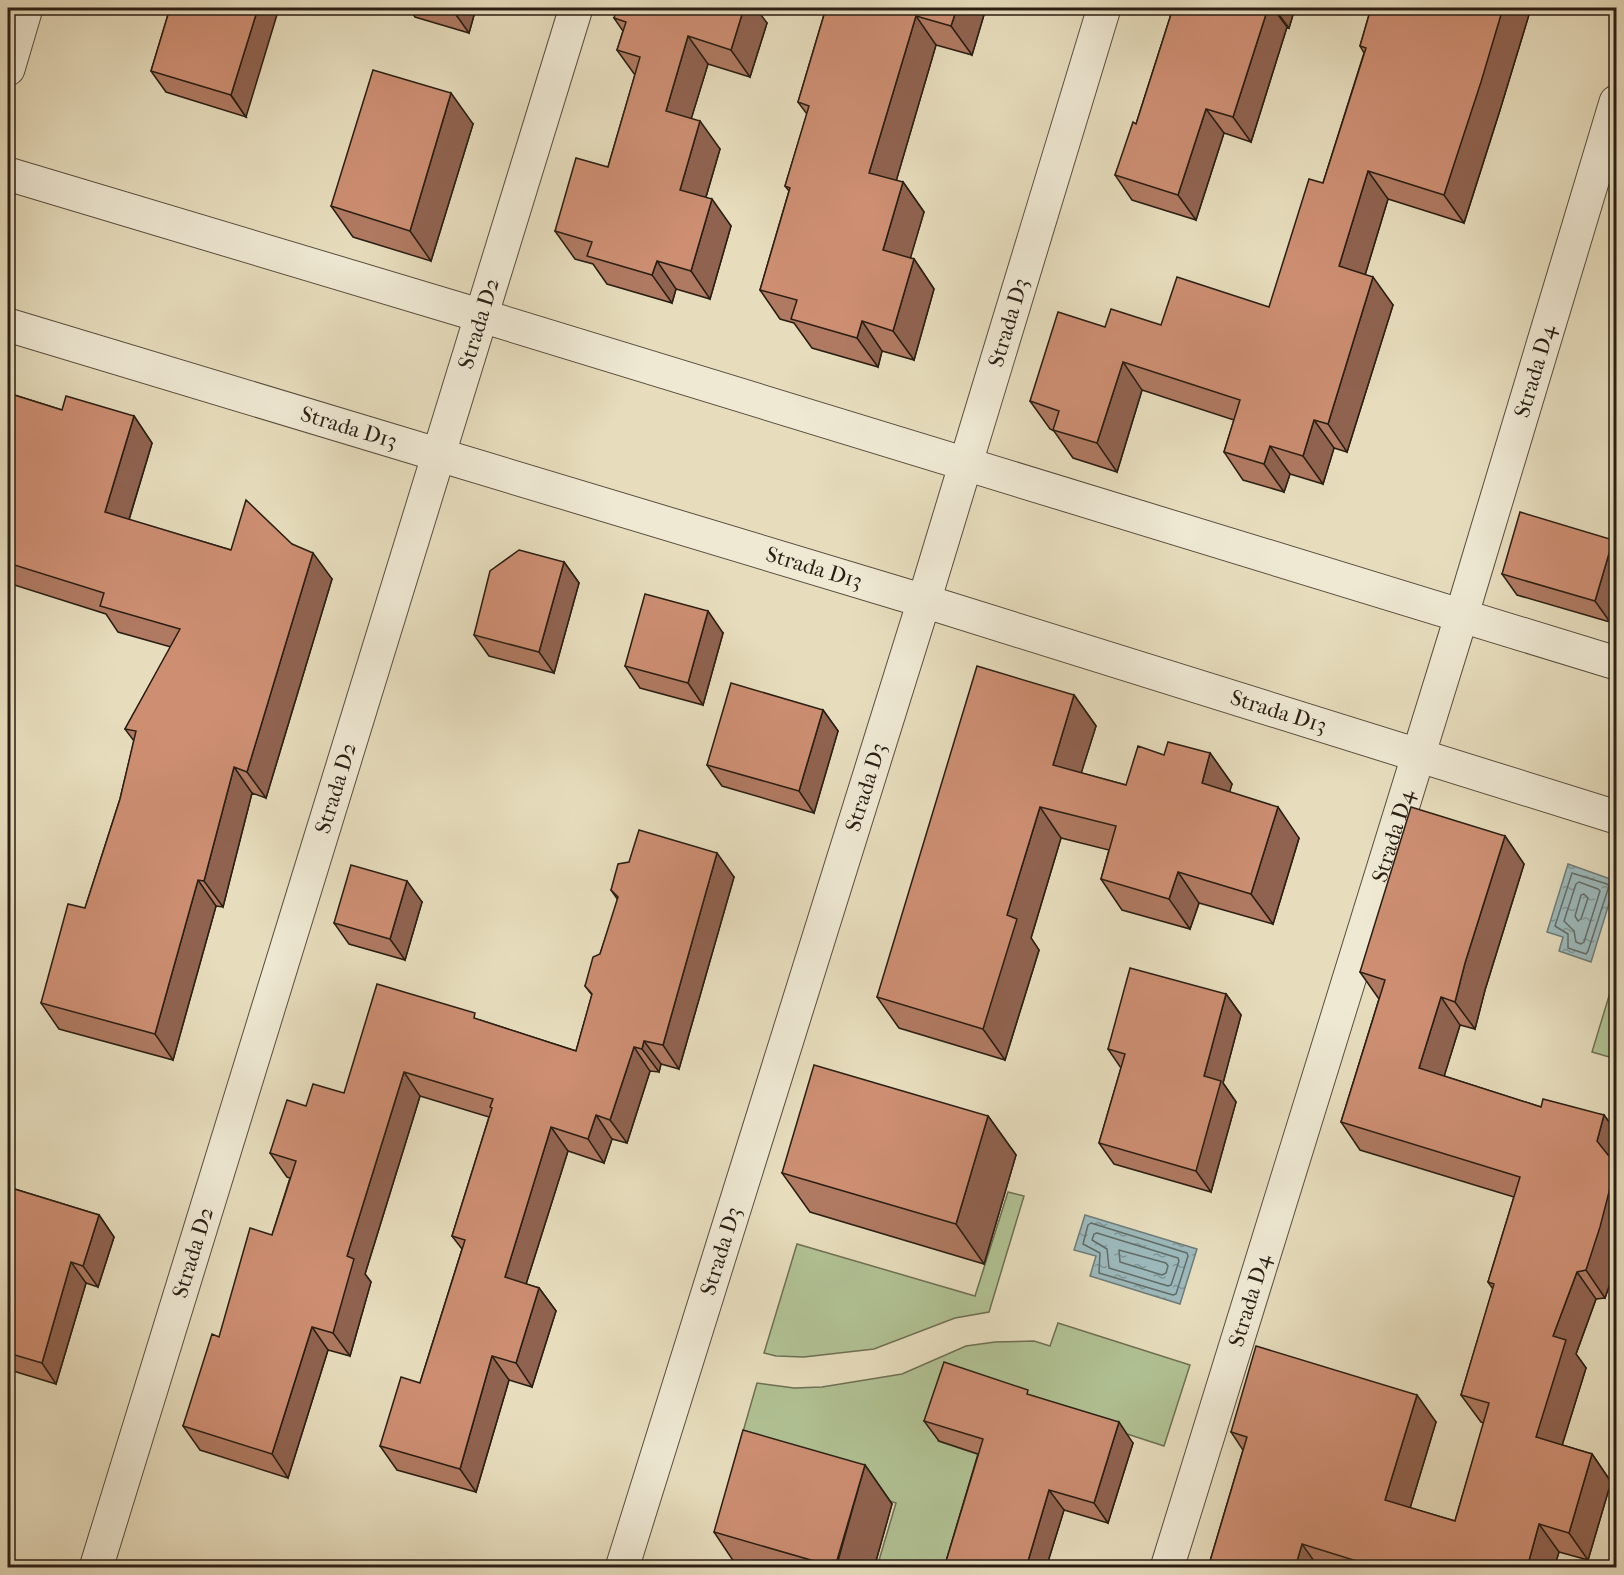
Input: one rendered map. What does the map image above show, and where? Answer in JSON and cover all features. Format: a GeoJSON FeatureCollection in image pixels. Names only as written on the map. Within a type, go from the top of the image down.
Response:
{"type":"FeatureCollection","features":[{"type":"Feature","properties":{"kind":"street"},"geometry":{"type":"LineString","coordinates":[[8,69],[26,8]]}},
{"type":"Feature","properties":{"kind":"street","name":"Strada D2"},"geometry":{"type":"LineString","coordinates":[[96,1568],[576,8]]}},
{"type":"Feature","properties":{"kind":"street","name":"Strada D3"},"geometry":{"type":"LineString","coordinates":[[622,1568],[924,601],[1104,8]]}},
{"type":"Feature","properties":{"kind":"street","name":"Strada D4"},"geometry":{"type":"LineString","coordinates":[[1167,1568],[1419,755],[1617,102]]}},
{"type":"Feature","properties":{"kind":"street"},"geometry":{"type":"LineString","coordinates":[[8,174],[966,463],[1617,663]]}},
{"type":"Feature","properties":{"kind":"street","name":"Strada D13"},"geometry":{"type":"LineString","coordinates":[[8,325],[924,601],[1617,817]]}},
{"type":"Feature","properties":{"kind":"green space"},"geometry":{"type":"Polygon","coordinates":[[[1616,973],[1616,1059],[1592,1052],[1616,973]]]}},
{"type":"Feature","properties":{"kind":"green space"},"geometry":{"type":"Polygon","coordinates":[[[1008,1192],[1024,1196],[989,1312],[955,1318],[874,1349],[804,1357],[764,1353],[797,1244],[975,1296],[1008,1192]]]}},
{"type":"Feature","properties":{"kind":"green space"},"geometry":{"type":"Polygon","coordinates":[[[1058,1323],[1190,1365],[1164,1446],[1032,1403],[957,1383],[938,1441],[992,1459],[963,1567],[877,1567],[896,1503],[736,1456],[757,1383],[794,1388],[822,1387],[902,1374],[966,1346],[995,1342],[1034,1341],[1050,1346],[1058,1323]]]}},
{"type":"Feature","properties":{"kind":"water"},"geometry":{"type":"Polygon","coordinates":[[[1568,864],[1616,881],[1591,962],[1559,951],[1563,937],[1547,932],[1568,864]]]}},
{"type":"Feature","properties":{"kind":"water"},"geometry":{"type":"Polygon","coordinates":[[[1085,1215],[1197,1249],[1180,1304],[1090,1276],[1096,1256],[1074,1250],[1085,1215]]]}},
{"type":"Feature","properties":{"kind":"building"},"geometry":{"type":"Polygon","coordinates":[[[170,8],[258,8],[231,95],[151,71],[170,8]]]}},
{"type":"Feature","properties":{"kind":"building"},"geometry":{"type":"Polygon","coordinates":[[[440,8],[455,8],[454,12],[440,8]]]}},
{"type":"Feature","properties":{"kind":"building"},"geometry":{"type":"Polygon","coordinates":[[[617,8],[744,8],[731,50],[688,36],[666,111],[700,121],[680,190],[712,199],[691,271],[657,261],[652,275],[587,256],[592,242],[555,231],[576,158],[608,167],[640,57],[617,50],[626,22],[614,18],[617,8]]]}},
{"type":"Feature","properties":{"kind":"building"},"geometry":{"type":"Polygon","coordinates":[[[826,8],[957,8],[951,26],[916,16],[869,173],[903,182],[883,250],[914,259],[893,331],[862,321],[857,338],[791,319],[797,300],[760,290],[790,188],[785,186],[809,106],[798,102],[826,8]]]}},
{"type":"Feature","properties":{"kind":"building"},"geometry":{"type":"Polygon","coordinates":[[[1173,8],[1268,8],[1233,117],[1206,109],[1178,195],[1115,175],[1133,122],[1136,124],[1173,8]]]}},
{"type":"Feature","properties":{"kind":"building"},"geometry":{"type":"Polygon","coordinates":[[[1371,8],[1503,8],[1444,195],[1368,171],[1339,266],[1373,277],[1328,424],[1314,420],[1303,456],[1270,446],[1264,464],[1224,452],[1240,400],[1123,362],[1097,443],[1053,430],[1059,411],[1030,401],[1058,312],[1105,327],[1111,309],[1161,325],[1177,277],[1269,307],[1309,179],[1323,183],[1366,48],[1360,46],[1371,8]]]}},
{"type":"Feature","properties":{"kind":"building"},"geometry":{"type":"Polygon","coordinates":[[[373,70],[451,93],[410,231],[331,206],[373,70]]]}},
{"type":"Feature","properties":{"kind":"building"},"geometry":{"type":"Polygon","coordinates":[[[8,393],[62,410],[66,396],[134,416],[105,512],[231,550],[246,500],[292,544],[313,553],[247,772],[234,767],[204,881],[198,880],[155,1034],[41,1003],[68,904],[85,908],[120,799],[136,731],[125,729],[180,629],[100,606],[104,593],[8,563],[8,393]]]}},
{"type":"Feature","properties":{"kind":"building"},"geometry":{"type":"Polygon","coordinates":[[[1520,512],[1613,540],[1595,601],[1502,574],[1520,512]]]}},
{"type":"Feature","properties":{"kind":"building"},"geometry":{"type":"Polygon","coordinates":[[[519,550],[564,562],[539,652],[474,635],[490,571],[519,550]]]}},
{"type":"Feature","properties":{"kind":"building"},"geometry":{"type":"Polygon","coordinates":[[[645,594],[708,611],[688,683],[625,666],[645,594]]]}},
{"type":"Feature","properties":{"kind":"building"},"geometry":{"type":"Polygon","coordinates":[[[977,666],[1074,695],[1053,765],[1126,785],[1138,746],[1164,755],[1168,742],[1210,753],[1202,783],[1278,807],[1251,894],[1178,872],[1169,899],[1101,879],[1116,826],[1040,807],[1007,915],[1017,919],[983,1029],[877,997],[977,666]]]}},
{"type":"Feature","properties":{"kind":"building"},"geometry":{"type":"Polygon","coordinates":[[[731,683],[823,710],[799,791],[707,765],[731,683]]]}},
{"type":"Feature","properties":{"kind":"building"},"geometry":{"type":"Polygon","coordinates":[[[1411,807],[1505,836],[1455,1002],[1441,997],[1419,1068],[1541,1107],[1543,1099],[1604,1115],[1597,1141],[1616,1165],[1586,1270],[1577,1272],[1553,1336],[1566,1340],[1536,1437],[1592,1454],[1569,1533],[1539,1524],[1527,1568],[1379,1568],[1302,1544],[1295,1568],[1208,1568],[1247,1437],[1231,1432],[1256,1346],[1417,1395],[1385,1500],[1455,1521],[1489,1403],[1461,1395],[1494,1284],[1488,1282],[1520,1177],[1341,1122],[1385,980],[1360,972],[1411,807]]]}},
{"type":"Feature","properties":{"kind":"building"},"geometry":{"type":"Polygon","coordinates":[[[639,830],[717,853],[663,1045],[644,1041],[642,1049],[634,1047],[610,1120],[596,1115],[588,1139],[551,1127],[505,1277],[539,1288],[516,1363],[492,1356],[460,1469],[380,1446],[401,1377],[420,1383],[465,1240],[452,1236],[493,1099],[404,1072],[347,1256],[354,1259],[333,1333],[312,1327],[272,1454],[183,1426],[212,1334],[219,1337],[250,1228],[272,1235],[296,1161],[270,1153],[287,1100],[306,1106],[313,1084],[344,1093],[377,984],[475,1013],[474,1018],[576,1051],[592,994],[585,986],[593,957],[600,954],[618,897],[611,890],[618,864],[629,862],[639,830]]]}},
{"type":"Feature","properties":{"kind":"building"},"geometry":{"type":"Polygon","coordinates":[[[351,865],[407,881],[390,939],[334,923],[351,865]]]}},
{"type":"Feature","properties":{"kind":"building"},"geometry":{"type":"Polygon","coordinates":[[[1130,968],[1226,994],[1204,1076],[1221,1081],[1196,1171],[1099,1143],[1125,1054],[1108,1049],[1130,968]]]}},
{"type":"Feature","properties":{"kind":"building"},"geometry":{"type":"Polygon","coordinates":[[[814,1065],[988,1116],[956,1224],[782,1173],[814,1065]]]}},
{"type":"Feature","properties":{"kind":"building"},"geometry":{"type":"Polygon","coordinates":[[[8,1187],[99,1215],[83,1266],[71,1262],[42,1363],[8,1353],[8,1187]]]}},
{"type":"Feature","properties":{"kind":"building"},"geometry":{"type":"Polygon","coordinates":[[[944,1362],[1028,1390],[1027,1394],[1119,1422],[1094,1503],[1049,1490],[1026,1568],[944,1568],[983,1439],[924,1421],[944,1362]]]}},
{"type":"Feature","properties":{"kind":"building"},"geometry":{"type":"Polygon","coordinates":[[[743,1430],[865,1465],[835,1567],[714,1532],[743,1430]]]}},
{"type":"Feature","properties":{"kind":"building"},"geometry":{"type":"Polygon","coordinates":[[[134,1564],[147,1568],[133,1568],[134,1564]]]}}]}
